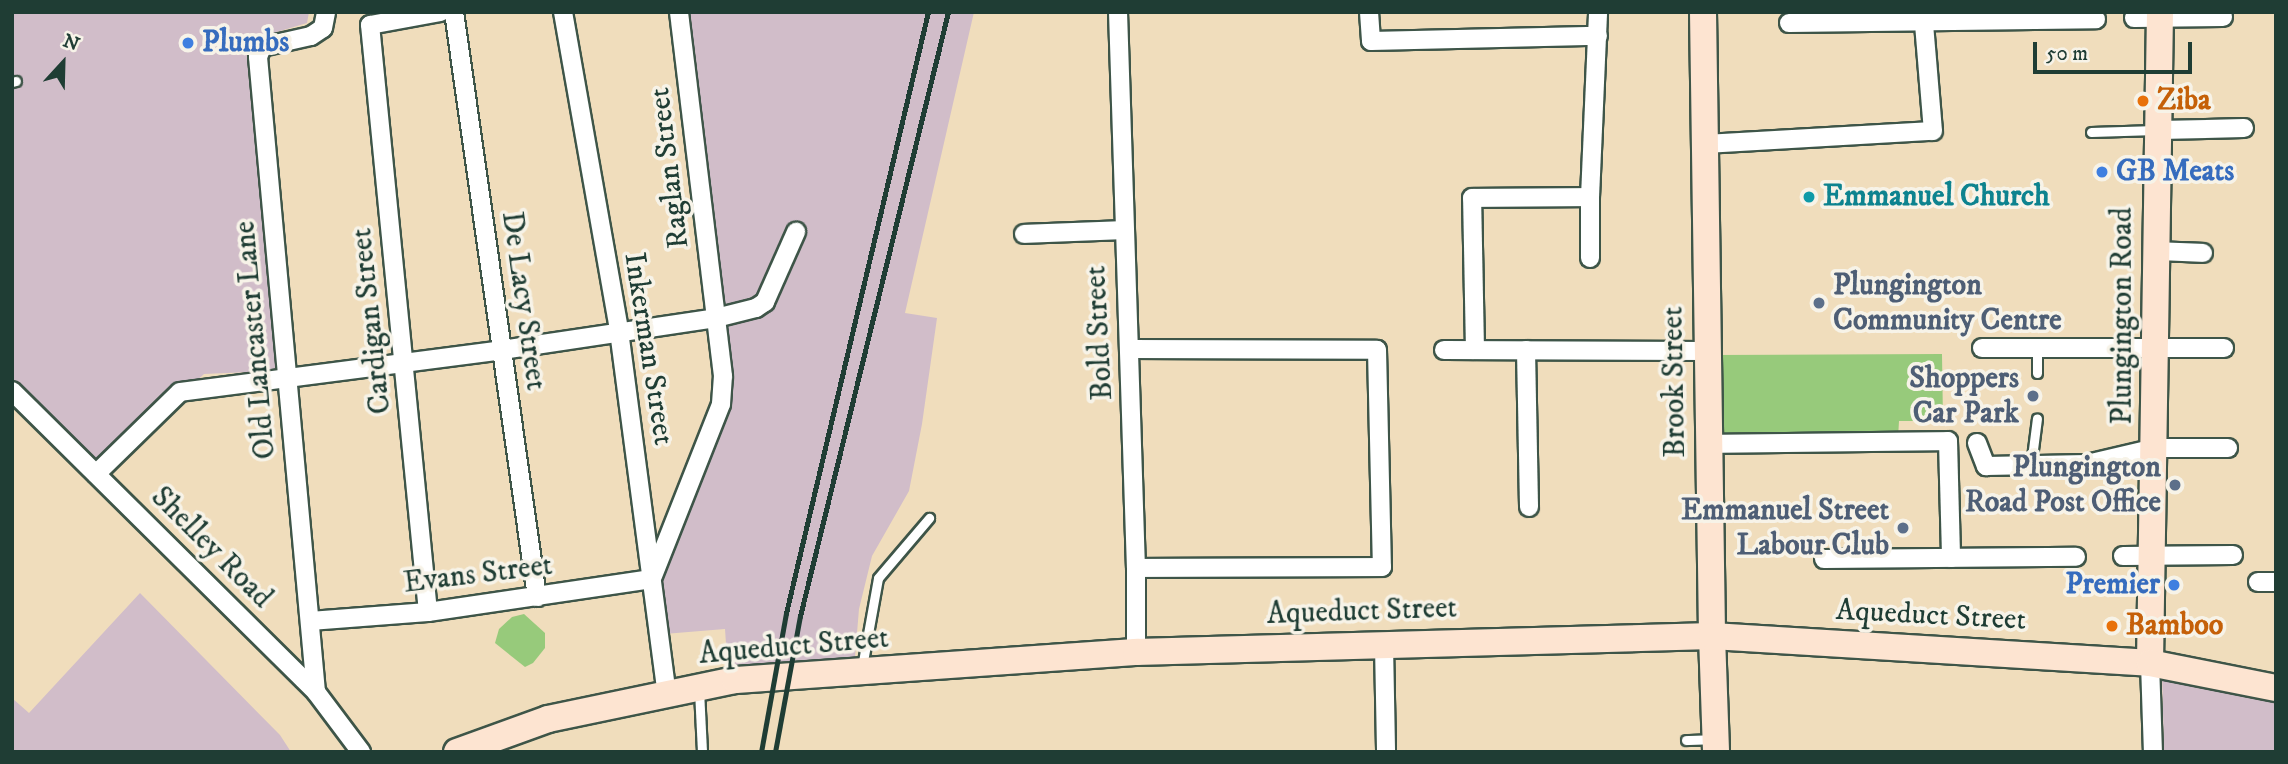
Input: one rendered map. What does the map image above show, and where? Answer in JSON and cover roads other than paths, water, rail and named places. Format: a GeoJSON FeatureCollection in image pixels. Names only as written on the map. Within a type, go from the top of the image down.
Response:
{"type":"FeatureCollection","features":[{"type":"Feature","properties":{"kind":"street","name":"Cardigan Street"},"geometry":{"type":"LineString","coordinates":[[428,612],[370,25],[441,12]]}},
{"type":"Feature","properties":{"kind":"street","name":"De Lacy Street"},"geometry":{"type":"LineString","coordinates":[[454,12],[537,597]]}},
{"type":"Feature","properties":{"kind":"street","name":"Inkerman Street"},"geometry":{"type":"LineString","coordinates":[[563,12],[619,331],[667,695]]}},
{"type":"Feature","properties":{"kind":"street","name":"Raglan Street"},"geometry":{"type":"LineString","coordinates":[[652,579],[721,404],[723,376],[679,12]]}},
{"type":"Feature","properties":{"kind":"street","name":"Bold Street"},"geometry":{"type":"LineString","coordinates":[[1118,12],[1123,230],[1130,349],[1136,652]]}},
{"type":"Feature","properties":{"kind":"street"},"geometry":{"type":"LineString","coordinates":[[1369,12],[1371,41],[1598,36]]}},
{"type":"Feature","properties":{"kind":"street"},"geometry":{"type":"LineString","coordinates":[[1590,258],[1598,12]]}},
{"type":"Feature","properties":{"kind":"street","name":"Brook Street"},"geometry":{"type":"LineString","coordinates":[[1703,12],[1716,745]]}},
{"type":"Feature","properties":{"kind":"street"},"geometry":{"type":"LineString","coordinates":[[1705,144],[1933,131],[1923,16]]}},
{"type":"Feature","properties":{"kind":"street"},"geometry":{"type":"LineString","coordinates":[[1789,23],[1923,16],[2096,19]]}},
{"type":"Feature","properties":{"kind":"street"},"geometry":{"type":"LineString","coordinates":[[2152,16],[2223,17]]}},
{"type":"Feature","properties":{"kind":"street","name":"Plungington Road"},"geometry":{"type":"LineString","coordinates":[[2150,663],[2159,130],[2152,16]]}},
{"type":"Feature","properties":{"kind":"street","name":"Old Lancaster Lane"},"geometry":{"type":"LineString","coordinates":[[316,692],[258,57],[262,47],[311,36],[325,20]]}},
{"type":"Feature","properties":{"kind":"street"},"geometry":{"type":"LineString","coordinates":[[2159,130],[2244,128]]}},
{"type":"Feature","properties":{"kind":"street"},"geometry":{"type":"LineString","coordinates":[[1475,350],[1472,198],[1590,197]]}},
{"type":"Feature","properties":{"kind":"street"},"geometry":{"type":"LineString","coordinates":[[1024,234],[1123,230]]}},
{"type":"Feature","properties":{"kind":"street"},"geometry":{"type":"LineString","coordinates":[[96,474],[180,392],[502,350],[716,318],[757,308],[765,302],[796,232]]}},
{"type":"Feature","properties":{"kind":"street"},"geometry":{"type":"LineString","coordinates":[[2156,251],[2203,253]]}},
{"type":"Feature","properties":{"kind":"street"},"geometry":{"type":"LineString","coordinates":[[1982,348],[2224,348]]}},
{"type":"Feature","properties":{"kind":"street"},"geometry":{"type":"LineString","coordinates":[[1130,349],[1377,350],[1382,567],[1136,568]]}},
{"type":"Feature","properties":{"kind":"street"},"geometry":{"type":"LineString","coordinates":[[1526,349],[1529,507]]}},
{"type":"Feature","properties":{"kind":"street"},"geometry":{"type":"LineString","coordinates":[[1444,350],[1708,351]]}},
{"type":"Feature","properties":{"kind":"street","name":"Shelley Road"},"geometry":{"type":"LineString","coordinates":[[12,391],[316,692],[361,752]]}},
{"type":"Feature","properties":{"kind":"street"},"geometry":{"type":"LineString","coordinates":[[1709,444],[1948,441],[1951,558]]}},
{"type":"Feature","properties":{"kind":"street"},"geometry":{"type":"LineString","coordinates":[[1978,443],[1986,466],[2087,464],[2155,448],[2228,448]]}},
{"type":"Feature","properties":{"kind":"street"},"geometry":{"type":"LineString","coordinates":[[2123,556],[2233,555]]}},
{"type":"Feature","properties":{"kind":"street"},"geometry":{"type":"LineString","coordinates":[[1824,559],[2076,557]]}},
{"type":"Feature","properties":{"kind":"street","name":"Evans Street"},"geometry":{"type":"LineString","coordinates":[[310,621],[428,612],[652,579]]}},
{"type":"Feature","properties":{"kind":"street","name":"Aqueduct Street"},"geometry":{"type":"LineString","coordinates":[[457,752],[548,719],[735,680],[1136,652],[1712,636],[2150,663],[2276,688]]}},
{"type":"Feature","properties":{"kind":"street"},"geometry":{"type":"LineString","coordinates":[[1384,645],[1386,752]]}},
{"type":"Feature","properties":{"kind":"street"},"geometry":{"type":"LineString","coordinates":[[2150,663],[2153,752]]}},
{"type":"Feature","properties":{"kind":"lane"},"geometry":{"type":"LineString","coordinates":[[2091,132],[2159,130]]}},
{"type":"Feature","properties":{"kind":"lane"},"geometry":{"type":"LineString","coordinates":[[2037,348],[2037,373]]}},
{"type":"Feature","properties":{"kind":"lane"},"geometry":{"type":"LineString","coordinates":[[2031,466],[2036,418]]}},
{"type":"Feature","properties":{"kind":"lane"},"geometry":{"type":"LineString","coordinates":[[862,673],[878,578],[929,518]]}},
{"type":"Feature","properties":{"kind":"lane"},"geometry":{"type":"LineString","coordinates":[[699,688],[702,752]]}},
{"type":"Feature","properties":{"kind":"lane"},"geometry":{"type":"LineString","coordinates":[[1686,740],[1716,745]]}},
{"type":"Feature","properties":{"kind":"railway"},"geometry":{"type":"LineString","coordinates":[[761,752],[786,613],[928,12]]}},
{"type":"Feature","properties":{"kind":"railway"},"geometry":{"type":"LineString","coordinates":[[775,752],[800,616],[948,12]]}},
{"type":"Feature","properties":{"kind":"place","name":"Plumbs"},"geometry":{"type":"Point","coordinates":[188,43]}},
{"type":"Feature","properties":{"kind":"place","name":"Ziba"},"geometry":{"type":"Point","coordinates":[2143,101]}},
{"type":"Feature","properties":{"kind":"place","name":"GB Meats"},"geometry":{"type":"Point","coordinates":[2102,172]}},
{"type":"Feature","properties":{"kind":"place","name":"Emmanuel Church"},"geometry":{"type":"Point","coordinates":[1809,197]}},
{"type":"Feature","properties":{"kind":"place","name":"Plungington Community Centre"},"geometry":{"type":"Point","coordinates":[1819,303]}},
{"type":"Feature","properties":{"kind":"place","name":"Shoppers Car Park"},"geometry":{"type":"Point","coordinates":[2033,396]}},
{"type":"Feature","properties":{"kind":"place","name":"Plungington Road Post Office"},"geometry":{"type":"Point","coordinates":[2175,485]}},
{"type":"Feature","properties":{"kind":"place","name":"Emmanuel Street Labour Club"},"geometry":{"type":"Point","coordinates":[1903,528]}},
{"type":"Feature","properties":{"kind":"place","name":"Premier"},"geometry":{"type":"Point","coordinates":[2174,585]}},
{"type":"Feature","properties":{"kind":"place","name":"Bamboo"},"geometry":{"type":"Point","coordinates":[2112,626]}}]}
